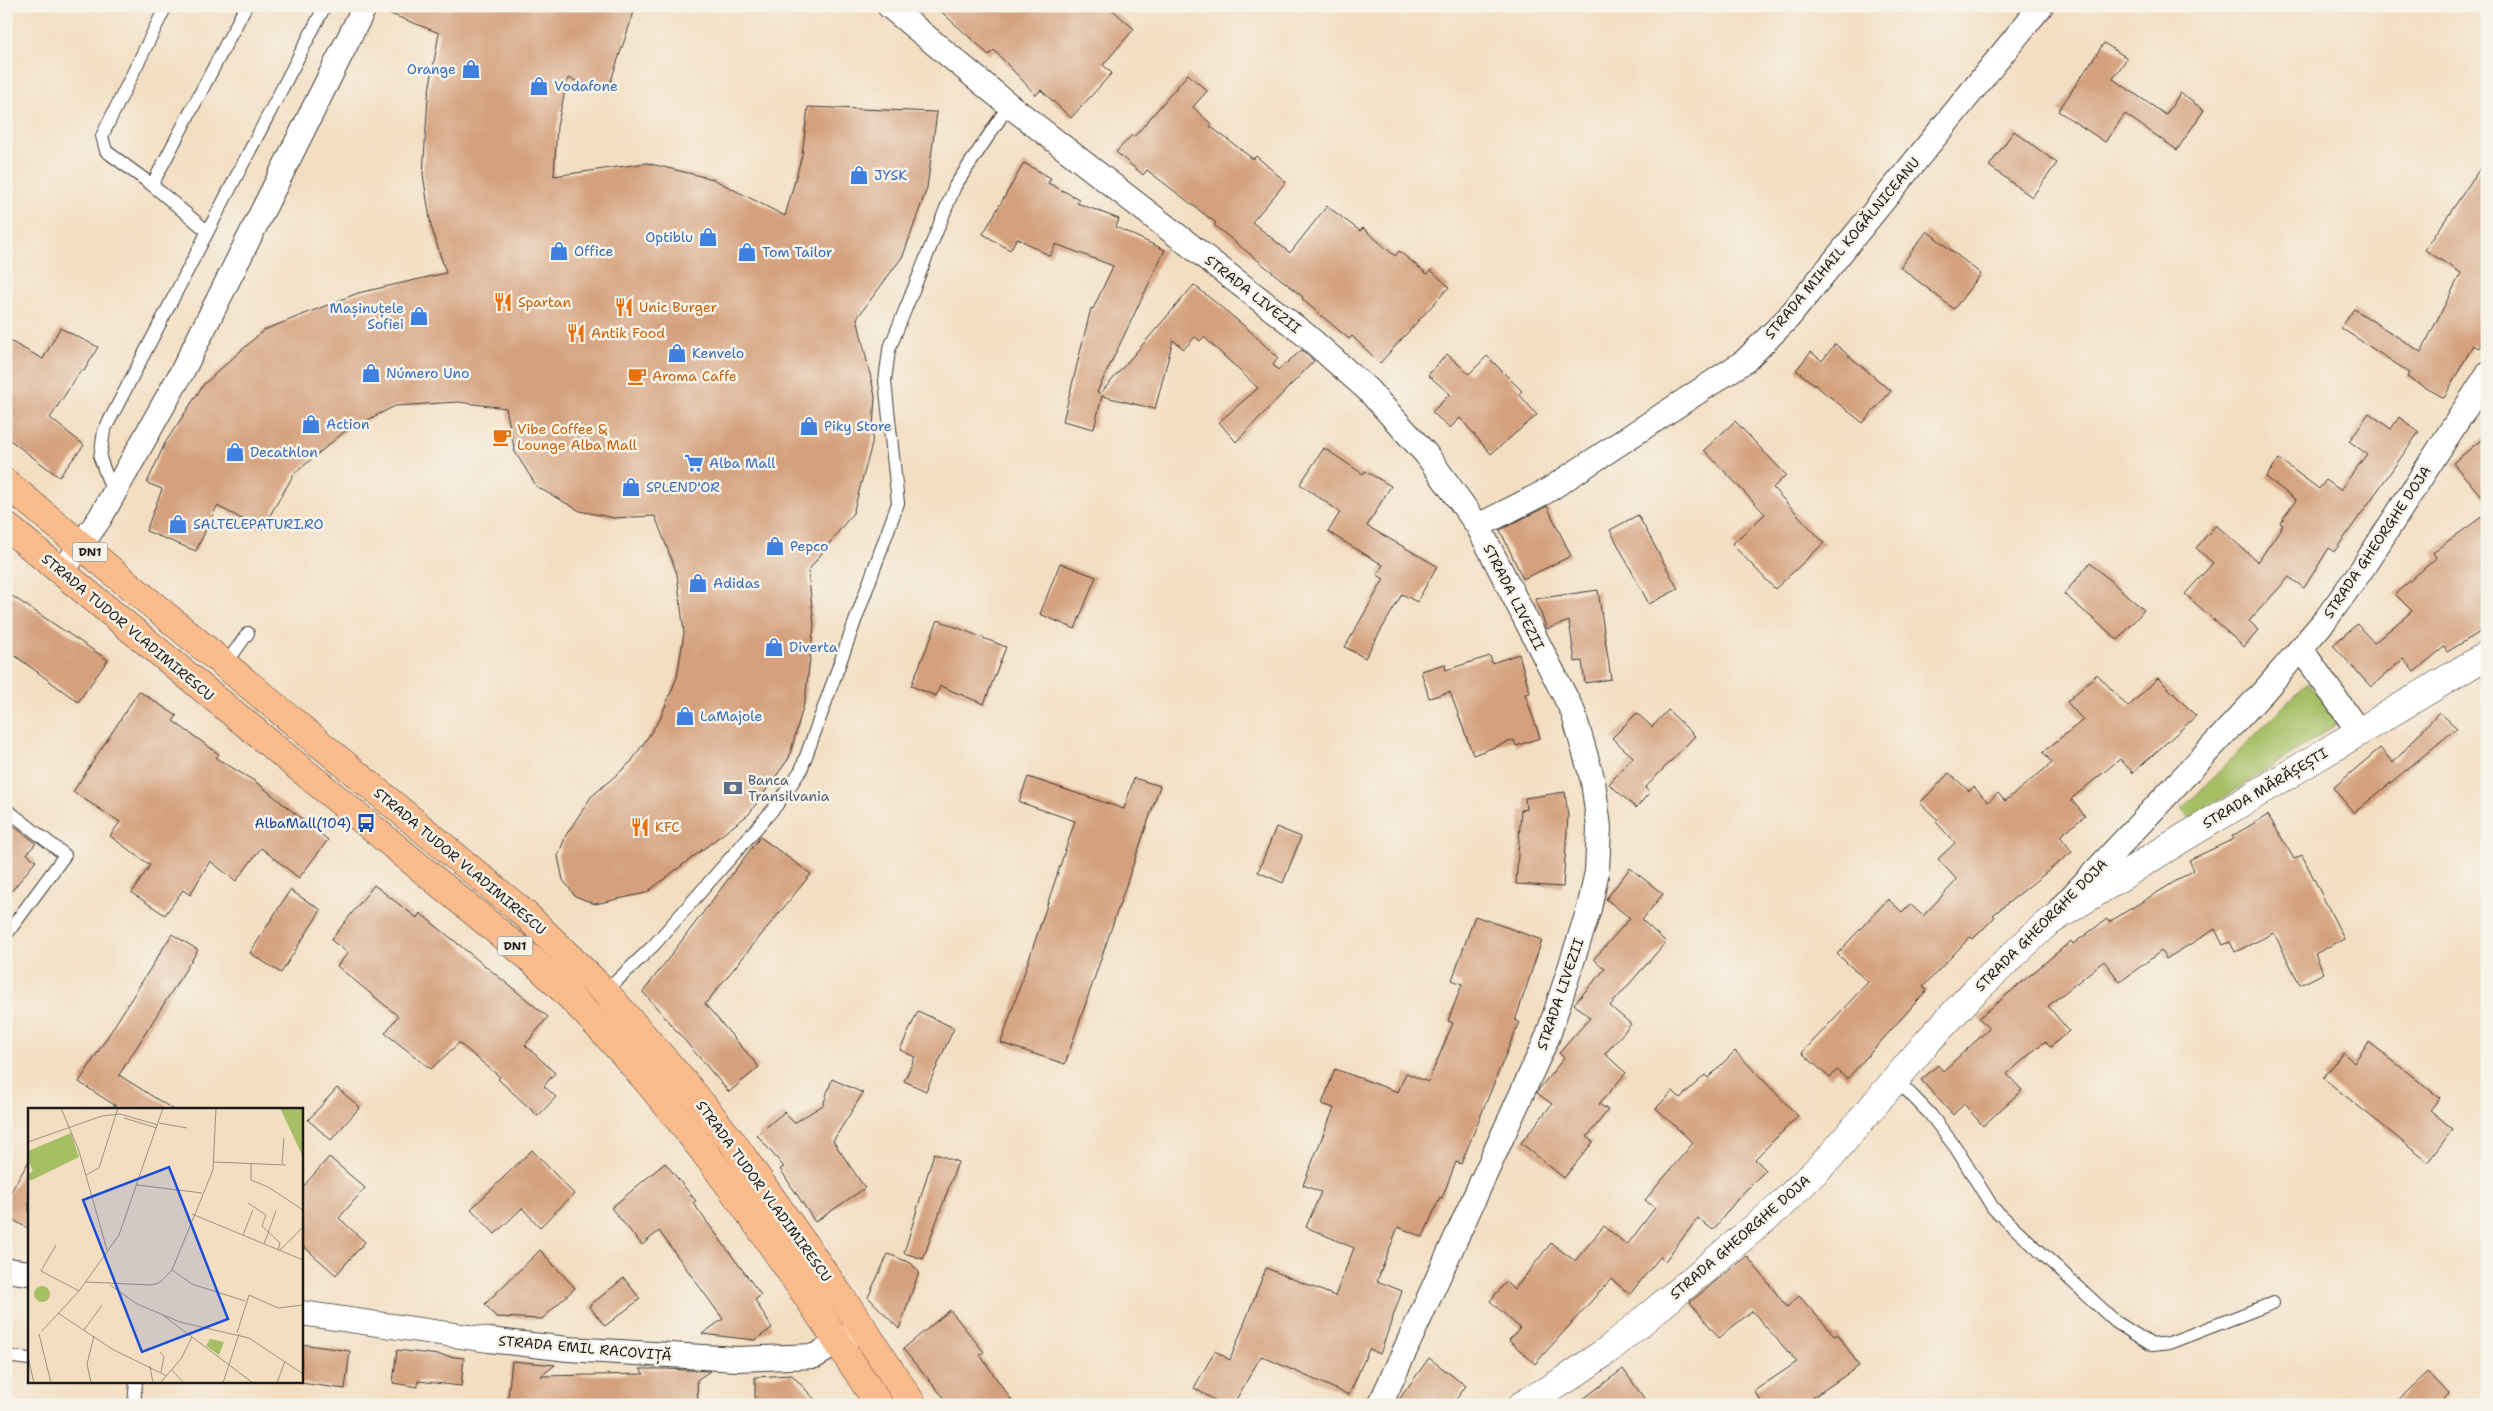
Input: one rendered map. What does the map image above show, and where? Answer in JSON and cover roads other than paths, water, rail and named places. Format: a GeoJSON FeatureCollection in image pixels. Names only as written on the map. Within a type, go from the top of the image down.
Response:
{"type":"FeatureCollection","features":[{"type":"Feature","properties":{"kind":"main road","name":"STRADA TUDOR VLADIMIRESCU"},"geometry":{"type":"LineString","coordinates":[[6,483],[526,915],[605,992],[689,1088],[733,1143],[862,1327],[913,1405]]}},
{"type":"Feature","properties":{"kind":"main road","name":"STRADA TUDOR VLADIMIRESCU"},"geometry":{"type":"LineString","coordinates":[[6,526],[531,959],[588,1014],[667,1105],[712,1163],[839,1344],[879,1405]]}},
{"type":"Feature","properties":{"kind":"street"},"geometry":{"type":"LineString","coordinates":[[62,572],[82,545],[113,494],[183,370],[365,6]]}},
{"type":"Feature","properties":{"kind":"street","name":"STRADA LIVEZII"},"geometry":{"type":"LineString","coordinates":[[889,6],[1009,105],[1307,336],[1368,390],[1426,454],[1478,526],[1573,712],[1593,781],[1599,827],[1597,871],[1589,909],[1548,1036],[1380,1405]]}},
{"type":"Feature","properties":{"kind":"street","name":"STRADA MIHAIL KOGĂLNICEANU"},"geometry":{"type":"LineString","coordinates":[[1478,526],[1547,491],[1745,361],[1788,318],[2041,6]]}},
{"type":"Feature","properties":{"kind":"street","name":"STRADA GHEORGHE DOJA"},"geometry":{"type":"LineString","coordinates":[[1522,1405],[1568,1378],[1608,1350],[1779,1207],[1830,1157],[1896,1079],[1974,992],[2046,924],[2259,697],[2301,649],[2360,572],[2487,375]]}},
{"type":"Feature","properties":{"kind":"street"},"geometry":{"type":"LineString","coordinates":[[2301,649],[2359,732]]}},
{"type":"Feature","properties":{"kind":"street","name":"STRADA MĂRĂȘEȘTI"},"geometry":{"type":"LineString","coordinates":[[2046,924],[2487,655]]}},
{"type":"Feature","properties":{"kind":"street"},"geometry":{"type":"LineString","coordinates":[[6,1270],[28,1273]]}},
{"type":"Feature","properties":{"kind":"street","name":"STRADA EMIL RACOVIȚĂ"},"geometry":{"type":"LineString","coordinates":[[302,1313],[490,1340],[568,1348],[737,1359],[815,1356],[839,1344],[862,1327]]}},
{"type":"Feature","properties":{"kind":"lane"},"geometry":{"type":"LineString","coordinates":[[166,6],[102,136],[106,151],[152,185],[207,231]]}},
{"type":"Feature","properties":{"kind":"lane"},"geometry":{"type":"LineString","coordinates":[[152,185],[246,6]]}},
{"type":"Feature","properties":{"kind":"lane"},"geometry":{"type":"LineString","coordinates":[[113,494],[100,458],[104,431],[325,6]]}},
{"type":"Feature","properties":{"kind":"lane"},"geometry":{"type":"LineString","coordinates":[[605,992],[654,945],[776,806],[801,770],[898,503],[885,380],[889,350],[955,186],[1009,105]]}},
{"type":"Feature","properties":{"kind":"lane"},"geometry":{"type":"LineString","coordinates":[[225,666],[248,634]]}},
{"type":"Feature","properties":{"kind":"lane"},"geometry":{"type":"LineString","coordinates":[[6,809],[65,855],[6,934]]}},
{"type":"Feature","properties":{"kind":"lane"},"geometry":{"type":"LineString","coordinates":[[1896,1079],[1930,1114],[1956,1148],[1994,1208],[2116,1322],[2152,1345],[2169,1343],[2273,1303]]}},
{"type":"Feature","properties":{"kind":"lane"},"geometry":{"type":"LineString","coordinates":[[6,1356],[28,1359]]}},
{"type":"Feature","properties":{"kind":"lane"},"geometry":{"type":"LineString","coordinates":[[134,1405],[136,1384]]}},
{"type":"Feature","properties":{"kind":"place","name":"Orange"},"geometry":{"type":"Point","coordinates":[471,69]}},
{"type":"Feature","properties":{"kind":"place","name":"Vodafone"},"geometry":{"type":"Point","coordinates":[539,86]}},
{"type":"Feature","properties":{"kind":"place","name":"JYSK"},"geometry":{"type":"Point","coordinates":[859,175]}},
{"type":"Feature","properties":{"kind":"place","name":"Optiblu"},"geometry":{"type":"Point","coordinates":[708,237]}},
{"type":"Feature","properties":{"kind":"place","name":"Office"},"geometry":{"type":"Point","coordinates":[559,251]}},
{"type":"Feature","properties":{"kind":"place","name":"Tom Tailor"},"geometry":{"type":"Point","coordinates":[747,252]}},
{"type":"Feature","properties":{"kind":"place","name":"Spartan"},"geometry":{"type":"Point","coordinates":[503,302]}},
{"type":"Feature","properties":{"kind":"place","name":"Unic Burger"},"geometry":{"type":"Point","coordinates":[624,307]}},
{"type":"Feature","properties":{"kind":"place","name":"Mașinuțele Sofiei"},"geometry":{"type":"Point","coordinates":[419,316]}},
{"type":"Feature","properties":{"kind":"place","name":"Antik Food"},"geometry":{"type":"Point","coordinates":[576,333]}},
{"type":"Feature","properties":{"kind":"place","name":"Kenvelo"},"geometry":{"type":"Point","coordinates":[677,353]}},
{"type":"Feature","properties":{"kind":"place","name":"Número Uno"},"geometry":{"type":"Point","coordinates":[371,373]}},
{"type":"Feature","properties":{"kind":"place","name":"Aroma Caffe"},"geometry":{"type":"Point","coordinates":[637,376]}},
{"type":"Feature","properties":{"kind":"place","name":"Action"},"geometry":{"type":"Point","coordinates":[311,424]}},
{"type":"Feature","properties":{"kind":"place","name":"Piky Store"},"geometry":{"type":"Point","coordinates":[809,426]}},
{"type":"Feature","properties":{"kind":"place","name":"Vibe Coffee & Lounge Alba Mall"},"geometry":{"type":"Point","coordinates":[502,437]}},
{"type":"Feature","properties":{"kind":"place","name":"Decathlon"},"geometry":{"type":"Point","coordinates":[235,452]}},
{"type":"Feature","properties":{"kind":"place","name":"Alba Mall"},"geometry":{"type":"Point","coordinates":[694,463]}},
{"type":"Feature","properties":{"kind":"place","name":"SPLEND'OR"},"geometry":{"type":"Point","coordinates":[631,487]}},
{"type":"Feature","properties":{"kind":"place","name":"SALTELEPATURI.RO"},"geometry":{"type":"Point","coordinates":[178,524]}},
{"type":"Feature","properties":{"kind":"place","name":"Pepco"},"geometry":{"type":"Point","coordinates":[775,546]}},
{"type":"Feature","properties":{"kind":"place","name":"Adidas"},"geometry":{"type":"Point","coordinates":[698,583]}},
{"type":"Feature","properties":{"kind":"place","name":"Diverta"},"geometry":{"type":"Point","coordinates":[774,647]}},
{"type":"Feature","properties":{"kind":"place","name":"LaMajole"},"geometry":{"type":"Point","coordinates":[685,716]}},
{"type":"Feature","properties":{"kind":"place","name":"Banca Transilvania"},"geometry":{"type":"Point","coordinates":[733,788]}},
{"type":"Feature","properties":{"kind":"place","name":"AlbaMall(104)"},"geometry":{"type":"Point","coordinates":[366,823]}},
{"type":"Feature","properties":{"kind":"place","name":"KFC"},"geometry":{"type":"Point","coordinates":[640,827]}}]}
